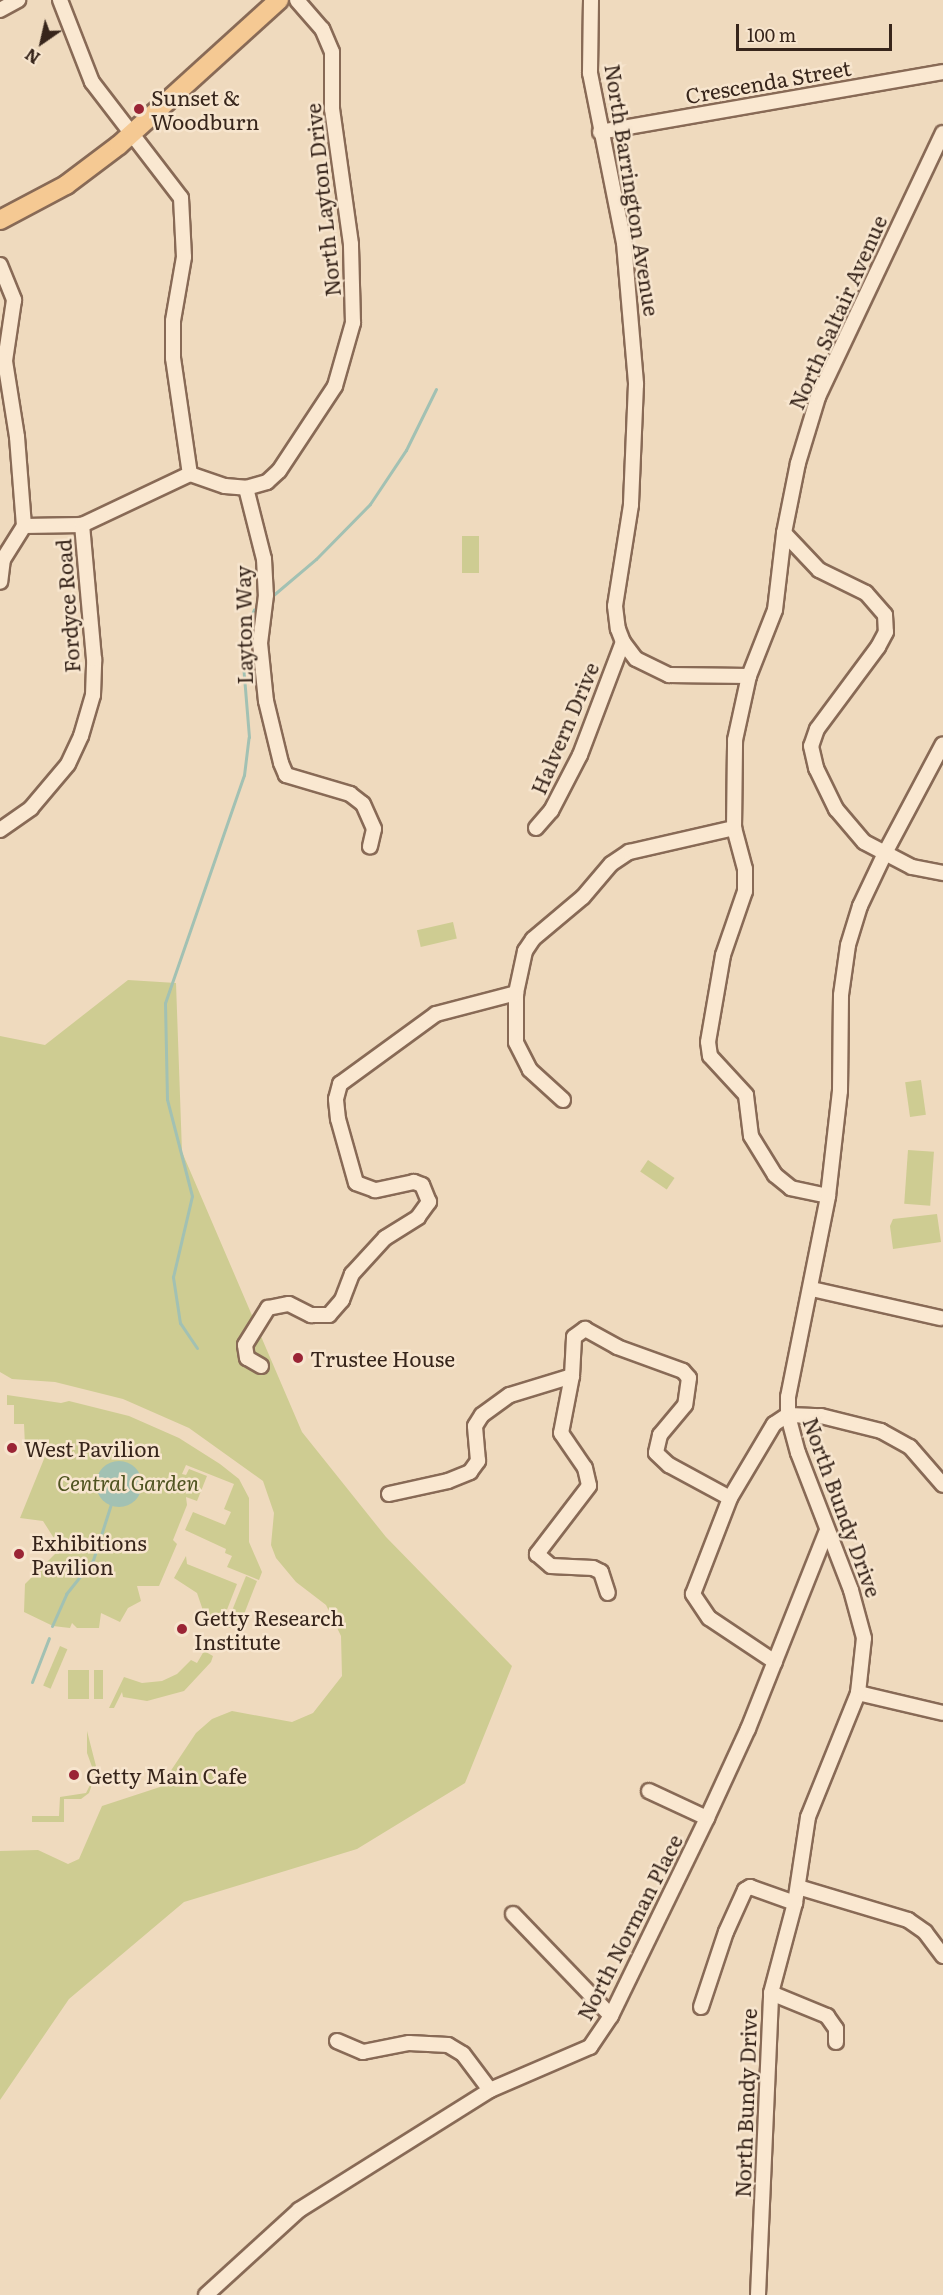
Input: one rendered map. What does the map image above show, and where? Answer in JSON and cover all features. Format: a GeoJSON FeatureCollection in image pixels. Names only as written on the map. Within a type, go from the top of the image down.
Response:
{"type":"FeatureCollection","features":[{"type":"Feature","properties":{"kind":"main road"},"geometry":{"type":"LineString","coordinates":[[0,220],[66,185],[133,134],[279,0]]}},
{"type":"Feature","properties":{"kind":"street"},"geometry":{"type":"LineString","coordinates":[[0,10],[18,0]]}},
{"type":"Feature","properties":{"kind":"street"},"geometry":{"type":"LineString","coordinates":[[60,0],[92,82],[181,198],[184,256],[173,321],[173,358],[190,474]]}},
{"type":"Feature","properties":{"kind":"street","name":"North Layton Drive"},"geometry":{"type":"LineString","coordinates":[[246,488],[267,482],[279,471],[312,423],[334,386],[353,323],[351,244],[332,109],[332,51],[322,29],[297,0]]}},
{"type":"Feature","properties":{"kind":"street","name":"North Barrington Avenue"},"geometry":{"type":"LineString","coordinates":[[591,0],[590,73],[624,243],[634,334],[636,457],[615,606],[623,642]]}},
{"type":"Feature","properties":{"kind":"street","name":"Crescenda Street"},"geometry":{"type":"LineString","coordinates":[[600,132],[943,72]]}},
{"type":"Feature","properties":{"kind":"street","name":"North Saltair Avenue"},"geometry":{"type":"LineString","coordinates":[[828,1196],[791,1188],[775,1174],[751,1136],[746,1095],[710,1056],[708,1042],[723,955],[745,891],[745,869],[734,828],[735,740],[749,676],[775,610],[784,533],[798,464],[818,397],[943,134]]}},
{"type":"Feature","properties":{"kind":"street"},"geometry":{"type":"LineString","coordinates":[[0,265],[14,300],[5,361],[17,437],[24,526],[3,559],[0,582]]}},
{"type":"Feature","properties":{"kind":"street"},"geometry":{"type":"LineString","coordinates":[[24,526],[82,525],[190,474],[225,486],[246,488]]}},
{"type":"Feature","properties":{"kind":"street","name":"Layton Way"},"geometry":{"type":"LineString","coordinates":[[246,488],[264,559],[266,596],[260,643],[266,701],[281,763],[286,775],[350,794],[363,804],[374,829],[370,847]]}},
{"type":"Feature","properties":{"kind":"street","name":"Fordyce Road"},"geometry":{"type":"LineString","coordinates":[[0,830],[31,808],[68,764],[81,736],[93,694],[94,659],[82,525]]}},
{"type":"Feature","properties":{"kind":"street"},"geometry":{"type":"LineString","coordinates":[[784,533],[819,570],[866,593],[885,615],[885,632],[878,647],[835,701],[811,746],[816,768],[849,829],[885,853],[912,867],[943,873]]}},
{"type":"Feature","properties":{"kind":"street"},"geometry":{"type":"LineString","coordinates":[[623,642],[636,659],[669,675],[749,676]]}},
{"type":"Feature","properties":{"kind":"street","name":"Halvern Drive"},"geometry":{"type":"LineString","coordinates":[[536,828],[551,811],[580,755],[623,642]]}},
{"type":"Feature","properties":{"kind":"street","name":"North Bundy Drive"},"geometry":{"type":"LineString","coordinates":[[758,2295],[771,1993],[795,1903],[808,1817],[858,1693],[864,1638],[851,1590],[826,1533],[788,1415],[788,1397],[812,1289],[828,1196],[840,1091],[841,995],[848,945],[861,906],[885,853],[943,744]]}},
{"type":"Feature","properties":{"kind":"street"},"geometry":{"type":"LineString","coordinates":[[563,1100],[543,1085],[519,1052],[516,993],[520,968],[533,939],[568,912],[611,864],[647,846],[734,828]]}},
{"type":"Feature","properties":{"kind":"street"},"geometry":{"type":"LineString","coordinates":[[261,1366],[247,1358],[245,1345],[268,1308],[289,1304],[311,1314],[329,1315],[338,1308],[352,1274],[385,1238],[418,1217],[429,1202],[422,1185],[414,1182],[375,1190],[356,1183],[338,1119],[336,1099],[340,1084],[436,1014],[516,993]]}},
{"type":"Feature","properties":{"kind":"street"},"geometry":{"type":"LineString","coordinates":[[812,1289],[941,1317]]}},
{"type":"Feature","properties":{"kind":"street"},"geometry":{"type":"LineString","coordinates":[[608,1593],[601,1572],[593,1568],[550,1566],[537,1554],[589,1486],[585,1468],[561,1432],[572,1376],[573,1343],[579,1332],[591,1330],[617,1347],[683,1371],[690,1388],[685,1404],[660,1435],[656,1453],[669,1465],[730,1498]]}},
{"type":"Feature","properties":{"kind":"street"},"geometry":{"type":"LineString","coordinates":[[389,1494],[448,1481],[470,1472],[478,1461],[475,1426],[482,1415],[510,1395],[572,1376]]}},
{"type":"Feature","properties":{"kind":"street"},"geometry":{"type":"LineString","coordinates":[[775,1662],[709,1618],[693,1594],[730,1498],[774,1424],[788,1415],[852,1421],[881,1431],[910,1447],[943,1485]]}},
{"type":"Feature","properties":{"kind":"street","name":"North Norman Place"},"geometry":{"type":"LineString","coordinates":[[206,2295],[299,2210],[490,2090],[590,2048],[611,2016],[707,1818],[775,1662],[826,1533]]}},
{"type":"Feature","properties":{"kind":"street"},"geometry":{"type":"LineString","coordinates":[[858,1693],[943,1713]]}},
{"type":"Feature","properties":{"kind":"street"},"geometry":{"type":"LineString","coordinates":[[649,1791],[707,1818]]}},
{"type":"Feature","properties":{"kind":"street"},"geometry":{"type":"LineString","coordinates":[[702,2007],[726,1932],[745,1890],[750,1887],[795,1903]]}},
{"type":"Feature","properties":{"kind":"street"},"geometry":{"type":"LineString","coordinates":[[798,1887],[908,1920],[925,1932],[943,1956]]}},
{"type":"Feature","properties":{"kind":"street"},"geometry":{"type":"LineString","coordinates":[[513,1914],[611,2016]]}},
{"type":"Feature","properties":{"kind":"street"},"geometry":{"type":"LineString","coordinates":[[771,1993],[827,2016],[836,2029],[836,2042]]}},
{"type":"Feature","properties":{"kind":"street"},"geometry":{"type":"LineString","coordinates":[[338,2041],[363,2052],[419,2043],[448,2045],[463,2055],[490,2090]]}},
{"type":"Feature","properties":{"kind":"green space"},"geometry":{"type":"Polygon","coordinates":[[[462,536],[479,536],[479,573],[462,573],[462,536]]]}},
{"type":"Feature","properties":{"kind":"green space"},"geometry":{"type":"Polygon","coordinates":[[[453,922],[457,939],[421,947],[417,930],[453,922]]]}},
{"type":"Feature","properties":{"kind":"green space"},"geometry":{"type":"Polygon","coordinates":[[[128,980],[176,983],[182,1152],[302,1432],[386,1537],[512,1666],[465,1783],[357,1849],[184,1902],[69,1999],[0,2100],[0,1851],[38,1850],[68,1864],[79,1859],[102,1806],[160,1787],[196,1733],[212,1719],[232,1711],[292,1722],[313,1713],[342,1676],[341,1636],[326,1605],[296,1582],[276,1558],[271,1545],[274,1513],[263,1481],[189,1428],[123,1399],[55,1382],[12,1379],[0,1372],[0,1036],[45,1045],[128,980]]]}},
{"type":"Feature","properties":{"kind":"green space"},"geometry":{"type":"Polygon","coordinates":[[[921,1080],[926,1115],[910,1117],[905,1082],[921,1080]]]}},
{"type":"Feature","properties":{"kind":"green space"},"geometry":{"type":"Polygon","coordinates":[[[908,1150],[934,1152],[930,1206],[904,1204],[908,1150]]]}},
{"type":"Feature","properties":{"kind":"green space"},"geometry":{"type":"Polygon","coordinates":[[[648,1160],[675,1178],[667,1190],[640,1172],[648,1160]]]}},
{"type":"Feature","properties":{"kind":"green space"},"geometry":{"type":"Polygon","coordinates":[[[937,1214],[941,1242],[893,1249],[890,1226],[893,1219],[937,1214]]]}},
{"type":"Feature","properties":{"kind":"green space","name":"Central Garden"},"geometry":{"type":"Polygon","coordinates":[[[7,1395],[61,1403],[69,1401],[129,1416],[179,1438],[220,1464],[239,1479],[249,1498],[249,1542],[262,1572],[259,1580],[227,1567],[232,1556],[225,1553],[226,1549],[185,1530],[193,1512],[225,1525],[231,1512],[224,1509],[234,1484],[186,1465],[182,1474],[186,1475],[189,1469],[207,1476],[197,1501],[186,1497],[187,1505],[173,1540],[177,1544],[159,1586],[137,1586],[141,1601],[128,1608],[120,1622],[101,1613],[99,1628],[77,1628],[72,1623],[70,1628],[53,1626],[24,1612],[25,1584],[55,1554],[57,1543],[43,1521],[20,1518],[46,1454],[39,1448],[37,1451],[25,1446],[24,1424],[14,1424],[14,1405],[7,1405],[7,1395]]]}},
{"type":"Feature","properties":{"kind":"green space"},"geometry":{"type":"Polygon","coordinates":[[[186,1556],[187,1564],[237,1584],[221,1625],[208,1625],[197,1593],[174,1578],[186,1556]]]}},
{"type":"Feature","properties":{"kind":"green space"},"geometry":{"type":"Polygon","coordinates":[[[246,1576],[257,1581],[239,1627],[225,1628],[246,1576]]]}},
{"type":"Feature","properties":{"kind":"green space"},"geometry":{"type":"Polygon","coordinates":[[[60,1646],[67,1649],[51,1689],[43,1686],[60,1646]]]}},
{"type":"Feature","properties":{"kind":"green space"},"geometry":{"type":"Polygon","coordinates":[[[204,1651],[213,1656],[211,1662],[184,1691],[147,1701],[123,1697],[122,1692],[114,1708],[109,1708],[124,1677],[142,1683],[162,1681],[177,1674],[191,1660],[197,1663],[204,1651]]]}},
{"type":"Feature","properties":{"kind":"green space"},"geometry":{"type":"Polygon","coordinates":[[[68,1670],[89,1670],[89,1699],[68,1699],[68,1670]]]}},
{"type":"Feature","properties":{"kind":"green space"},"geometry":{"type":"Polygon","coordinates":[[[94,1670],[103,1670],[103,1699],[94,1699],[94,1670]]]}},
{"type":"Feature","properties":{"kind":"green space"},"geometry":{"type":"Polygon","coordinates":[[[87,1731],[97,1770],[89,1793],[81,1799],[64,1799],[64,1822],[32,1822],[32,1816],[59,1816],[60,1797],[86,1793],[95,1775],[87,1753],[87,1731]]]}},
{"type":"Feature","properties":{"kind":"shaded area"},"geometry":{"type":"Polygon","coordinates":[[[119,1461],[135,1468],[142,1484],[135,1500],[119,1507],[103,1500],[96,1484],[103,1468],[119,1461]]]}},
{"type":"Feature","properties":{"kind":"waterway"},"geometry":{"type":"LineString","coordinates":[[271,597],[316,559],[370,504],[406,450],[436,389]]}},
{"type":"Feature","properties":{"kind":"waterway"},"geometry":{"type":"LineString","coordinates":[[197,1348],[180,1323],[173,1277],[192,1196],[167,1099],[165,1003],[244,775],[249,737],[241,640],[254,610],[261,605]]}},
{"type":"Feature","properties":{"kind":"waterway"},"geometry":{"type":"LineString","coordinates":[[52,1626],[66,1594],[93,1560],[111,1504]]}},
{"type":"Feature","properties":{"kind":"waterway"},"geometry":{"type":"LineString","coordinates":[[32,1682],[49,1638]]}},
{"type":"Feature","properties":{"kind":"place","name":"Sunset & Woodburn"},"geometry":{"type":"Point","coordinates":[139,109]}},
{"type":"Feature","properties":{"kind":"place","name":"Trustee House"},"geometry":{"type":"Point","coordinates":[298,1358]}},
{"type":"Feature","properties":{"kind":"place","name":"West Pavilion"},"geometry":{"type":"Point","coordinates":[12,1448]}},
{"type":"Feature","properties":{"kind":"place","name":"Exhibitions Pavilion"},"geometry":{"type":"Point","coordinates":[19,1554]}},
{"type":"Feature","properties":{"kind":"place","name":"Getty Research Institute"},"geometry":{"type":"Point","coordinates":[182,1629]}},
{"type":"Feature","properties":{"kind":"place","name":"Getty Main Cafe"},"geometry":{"type":"Point","coordinates":[74,1775]}}]}
